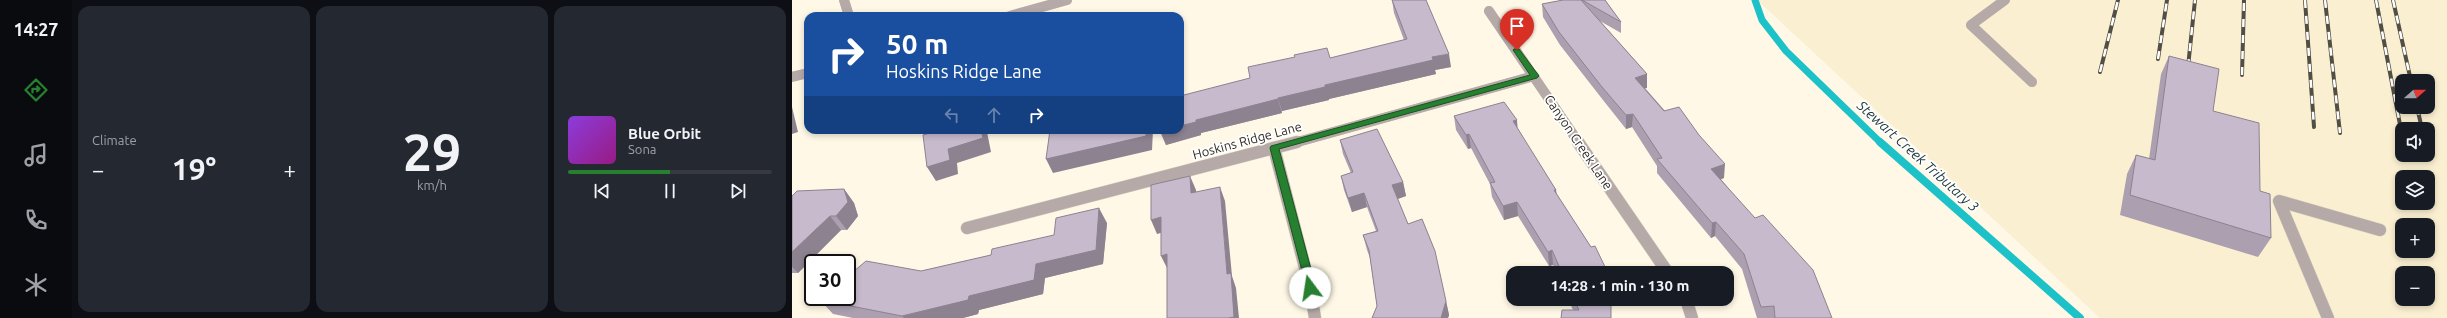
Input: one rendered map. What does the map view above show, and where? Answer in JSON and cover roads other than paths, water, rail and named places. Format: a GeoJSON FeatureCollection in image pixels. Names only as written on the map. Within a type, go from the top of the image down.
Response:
{"type":"FeatureCollection","features":[{"type":"Feature","properties":{"kind":"street"},"geometry":{"type":"LineString","coordinates":[[844,0],[848,12]]}},
{"type":"Feature","properties":{"kind":"street"},"geometry":{"type":"LineString","coordinates":[[1024,12],[1067,0]]}},
{"type":"Feature","properties":{"kind":"street"},"geometry":{"type":"LineString","coordinates":[[2005,0],[1971,25],[2032,82]]}},
{"type":"Feature","properties":{"kind":"street","name":"Canyon Creek Lane"},"geometry":{"type":"LineString","coordinates":[[1489,11],[1663,266]]}},
{"type":"Feature","properties":{"kind":"street"},"geometry":{"type":"LineString","coordinates":[[792,77],[804,74]]}},
{"type":"Feature","properties":{"kind":"street","name":"Hoskins Ridge Lane"},"geometry":{"type":"LineString","coordinates":[[967,228],[1274,148],[1534,76]]}},
{"type":"Feature","properties":{"kind":"street"},"geometry":{"type":"LineString","coordinates":[[1274,148],[1310,288],[1315,318]]}},
{"type":"Feature","properties":{"kind":"street"},"geometry":{"type":"LineString","coordinates":[[2328,318],[2279,201],[2380,230]]}},
{"type":"Feature","properties":{"kind":"street"},"geometry":{"type":"LineString","coordinates":[[1688,306],[1692,318]]}},
{"type":"Feature","properties":{"kind":"waterway","name":"Stewart Creek Tributary 3"},"geometry":{"type":"LineString","coordinates":[[1755,0],[1762,20],[1786,51],[1881,143]]}},
{"type":"Feature","properties":{"kind":"waterway","name":"Stewart Creek Tributary 3"},"geometry":{"type":"LineString","coordinates":[[1880,142],[2080,318]]}},
{"type":"Feature","properties":{"kind":"railway"},"geometry":{"type":"LineString","coordinates":[[2100,72],[2118,0]]}},
{"type":"Feature","properties":{"kind":"railway"},"geometry":{"type":"LineString","coordinates":[[2158,59],[2167,0]]}},
{"type":"Feature","properties":{"kind":"railway"},"geometry":{"type":"LineString","coordinates":[[2188,67],[2195,0]]}},
{"type":"Feature","properties":{"kind":"railway"},"geometry":{"type":"LineString","coordinates":[[2242,75],[2244,0]]}},
{"type":"Feature","properties":{"kind":"railway"},"geometry":{"type":"LineString","coordinates":[[2305,0],[2314,127]]}},
{"type":"Feature","properties":{"kind":"railway"},"geometry":{"type":"LineString","coordinates":[[2325,0],[2340,133]]}},
{"type":"Feature","properties":{"kind":"railway"},"geometry":{"type":"LineString","coordinates":[[2376,0],[2399,122]]}},
{"type":"Feature","properties":{"kind":"railway"},"geometry":{"type":"LineString","coordinates":[[2393,0],[2409,74]]}},
{"type":"Feature","properties":{"kind":"railway"},"geometry":{"type":"LineString","coordinates":[[2419,114],[2420,122]]}}]}
